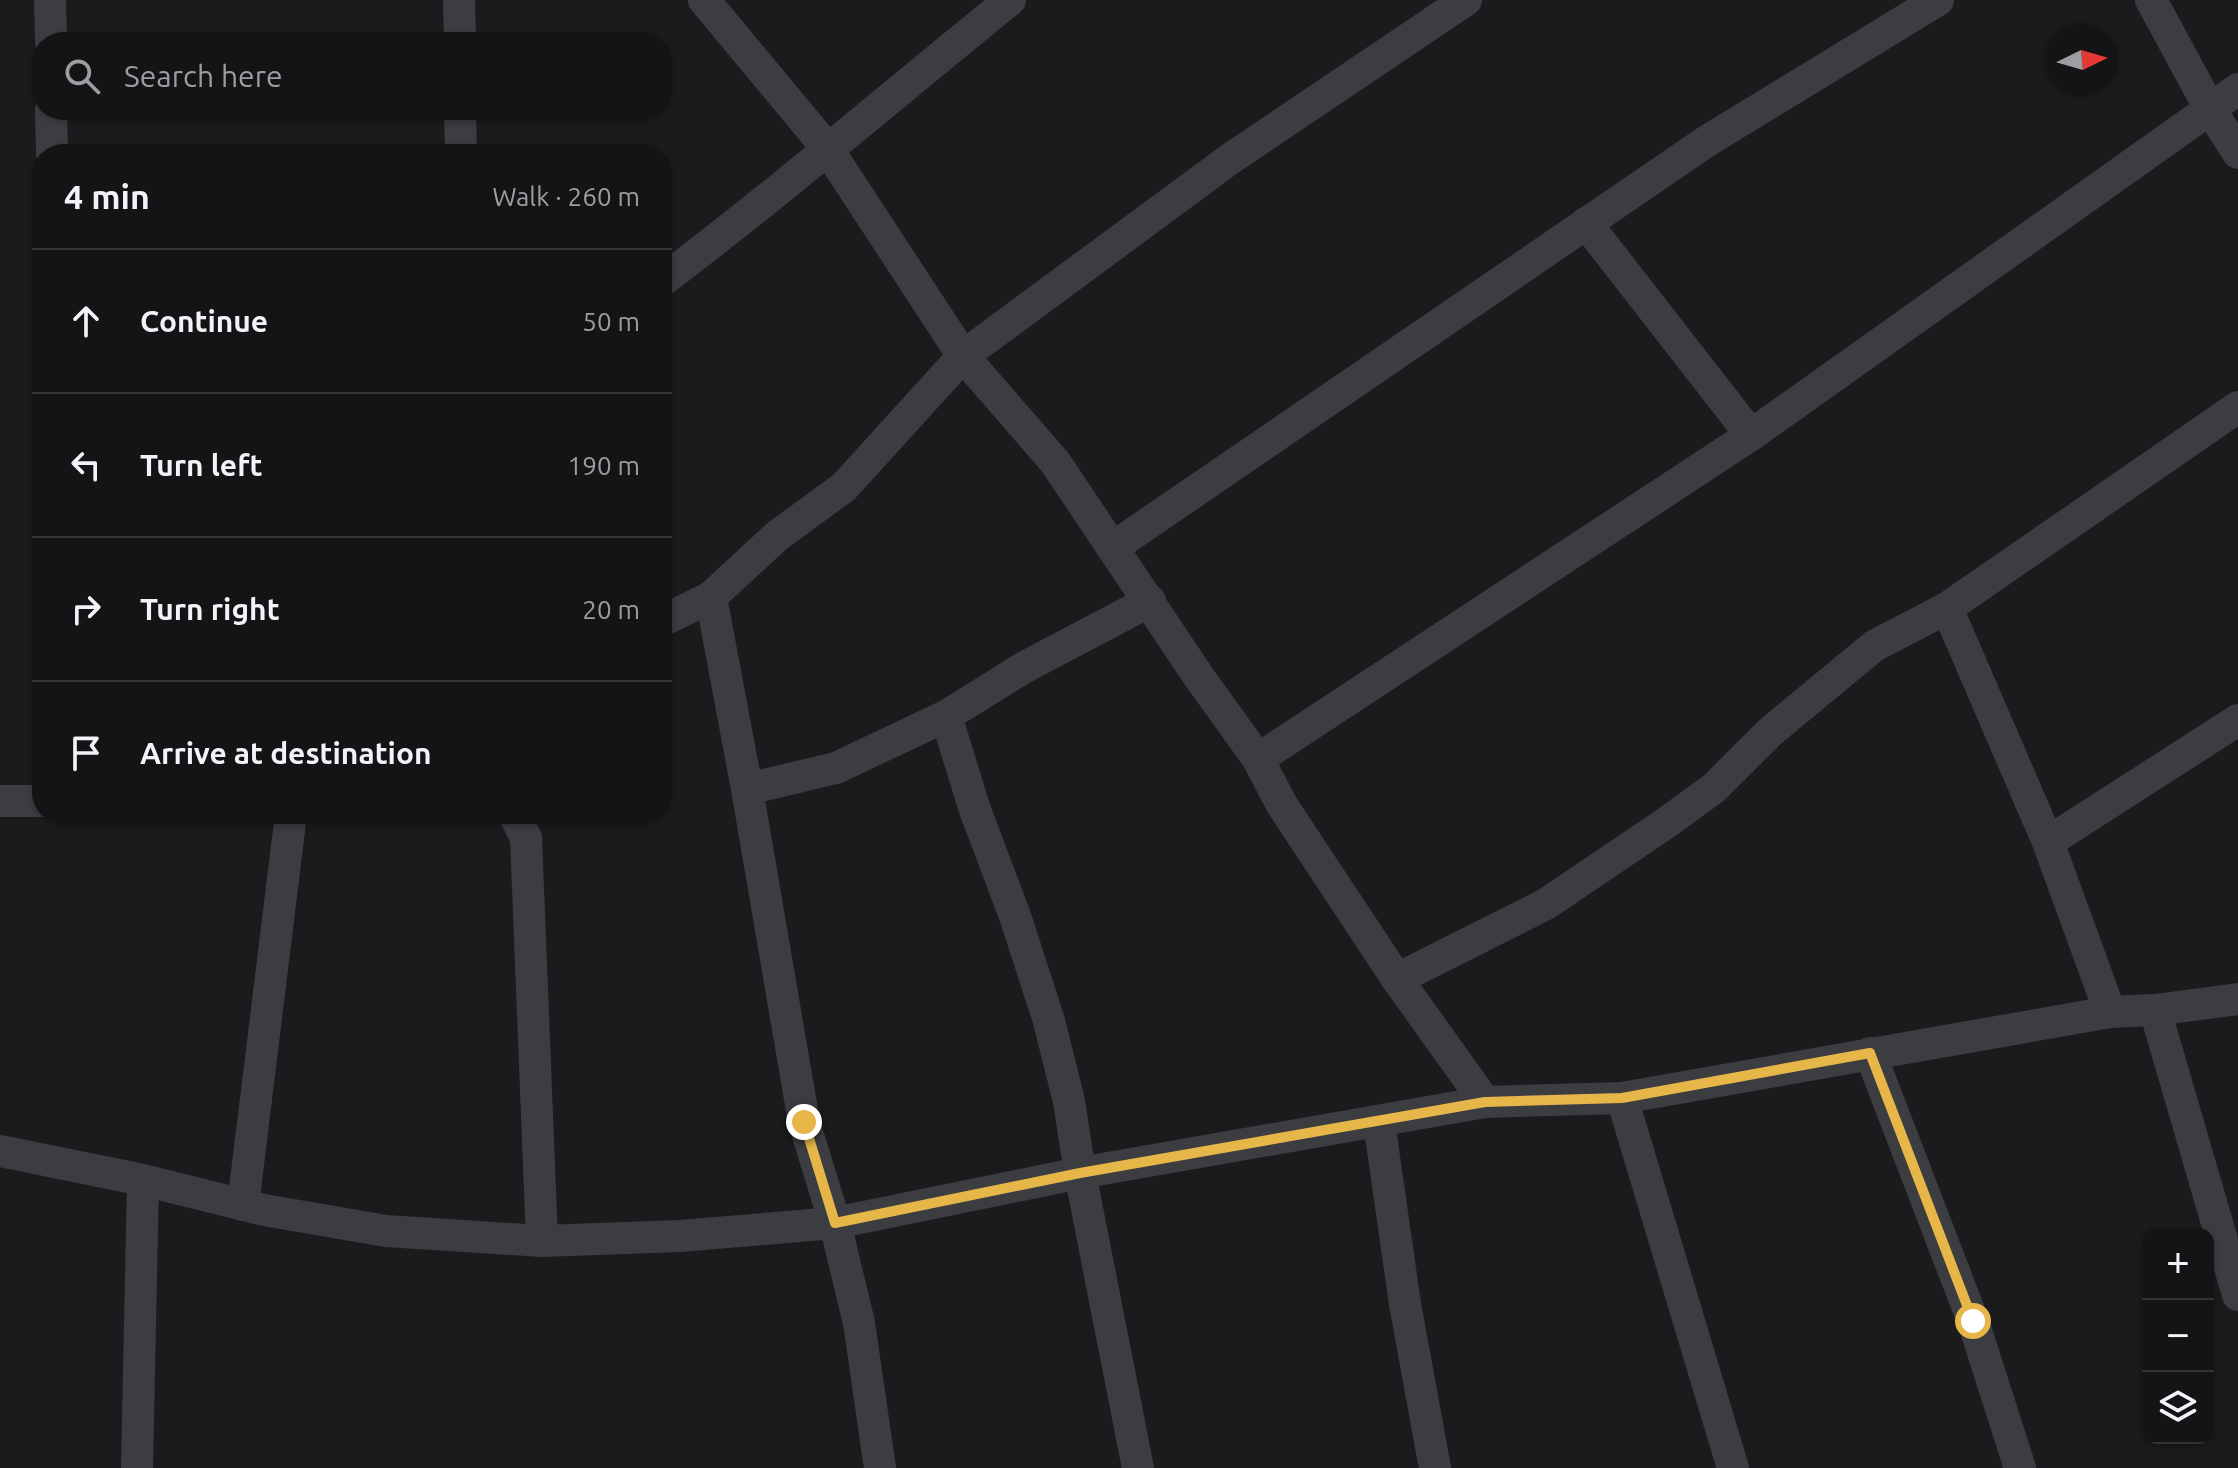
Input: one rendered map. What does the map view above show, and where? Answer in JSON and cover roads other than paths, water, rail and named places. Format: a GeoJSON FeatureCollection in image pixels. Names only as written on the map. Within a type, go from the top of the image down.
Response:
{"type":"FeatureCollection","features":[{"type":"Feature","properties":{"kind":"street"},"geometry":{"type":"LineString","coordinates":[[50,0],[51,32]]}},
{"type":"Feature","properties":{"kind":"street"},"geometry":{"type":"LineString","coordinates":[[459,0],[460,32]]}},
{"type":"Feature","properties":{"kind":"street"},"geometry":{"type":"LineString","coordinates":[[704,0],[827,148],[963,356],[1055,462],[1199,677],[1258,759],[1282,805],[1397,979],[1485,1102]]}},
{"type":"Feature","properties":{"kind":"street"},"geometry":{"type":"LineString","coordinates":[[672,273],[748,216],[1010,0]]}},
{"type":"Feature","properties":{"kind":"street"},"geometry":{"type":"LineString","coordinates":[[672,616],[711,597],[777,536],[844,487],[963,356],[1230,159],[1466,0]]}},
{"type":"Feature","properties":{"kind":"street"},"geometry":{"type":"LineString","coordinates":[[1112,548],[1707,141],[1938,0]]}},
{"type":"Feature","properties":{"kind":"street"},"geometry":{"type":"LineString","coordinates":[[2151,0],[2210,109],[2238,153]]}},
{"type":"Feature","properties":{"kind":"street"},"geometry":{"type":"LineString","coordinates":[[1258,759],[1751,435],[2238,89]]}},
{"type":"Feature","properties":{"kind":"street"},"geometry":{"type":"LineString","coordinates":[[51,120],[52,144]]}},
{"type":"Feature","properties":{"kind":"street"},"geometry":{"type":"LineString","coordinates":[[460,120],[461,144]]}},
{"type":"Feature","properties":{"kind":"street"},"geometry":{"type":"LineString","coordinates":[[1586,223],[1751,435]]}},
{"type":"Feature","properties":{"kind":"street"},"geometry":{"type":"LineString","coordinates":[[1397,979],[1546,904],[1582,880],[1714,788],[1769,733],[1874,646],[1947,608],[2238,407]]}},
{"type":"Feature","properties":{"kind":"street"},"geometry":{"type":"LineString","coordinates":[[711,597],[804,1122],[835,1223],[859,1323],[880,1468]]}},
{"type":"Feature","properties":{"kind":"street"},"geometry":{"type":"LineString","coordinates":[[747,789],[836,768],[946,716],[1023,668],[1150,601]]}},
{"type":"Feature","properties":{"kind":"street"},"geometry":{"type":"LineString","coordinates":[[1947,608],[2048,842],[2110,1012]]}},
{"type":"Feature","properties":{"kind":"street"},"geometry":{"type":"LineString","coordinates":[[946,716],[975,810],[1015,916],[1049,1021],[1069,1101],[1080,1173],[1138,1468]]}},
{"type":"Feature","properties":{"kind":"street"},"geometry":{"type":"LineString","coordinates":[[2048,842],[2238,720]]}},
{"type":"Feature","properties":{"kind":"street"},"geometry":{"type":"LineString","coordinates":[[0,801],[32,801]]}},
{"type":"Feature","properties":{"kind":"street"},"geometry":{"type":"LineString","coordinates":[[243,1205],[290,824]]}},
{"type":"Feature","properties":{"kind":"street"},"geometry":{"type":"LineString","coordinates":[[519,824],[526,838],[542,1241]]}},
{"type":"Feature","properties":{"kind":"street"},"geometry":{"type":"LineString","coordinates":[[0,1151],[143,1180],[243,1205],[386,1231],[542,1241],[680,1236],[835,1223],[1080,1173],[1485,1102],[1622,1098],[2110,1012],[2155,1010],[2238,999]]}},
{"type":"Feature","properties":{"kind":"street"},"geometry":{"type":"LineString","coordinates":[[2155,1010],[2238,1295]]}},
{"type":"Feature","properties":{"kind":"street"},"geometry":{"type":"LineString","coordinates":[[1870,1053],[1973,1321],[2020,1468]]}},
{"type":"Feature","properties":{"kind":"street"},"geometry":{"type":"LineString","coordinates":[[1622,1098],[1733,1468]]}},
{"type":"Feature","properties":{"kind":"street"},"geometry":{"type":"LineString","coordinates":[[1379,1122],[1405,1304],[1435,1468]]}},
{"type":"Feature","properties":{"kind":"street"},"geometry":{"type":"LineString","coordinates":[[137,1468],[143,1180]]}}]}
